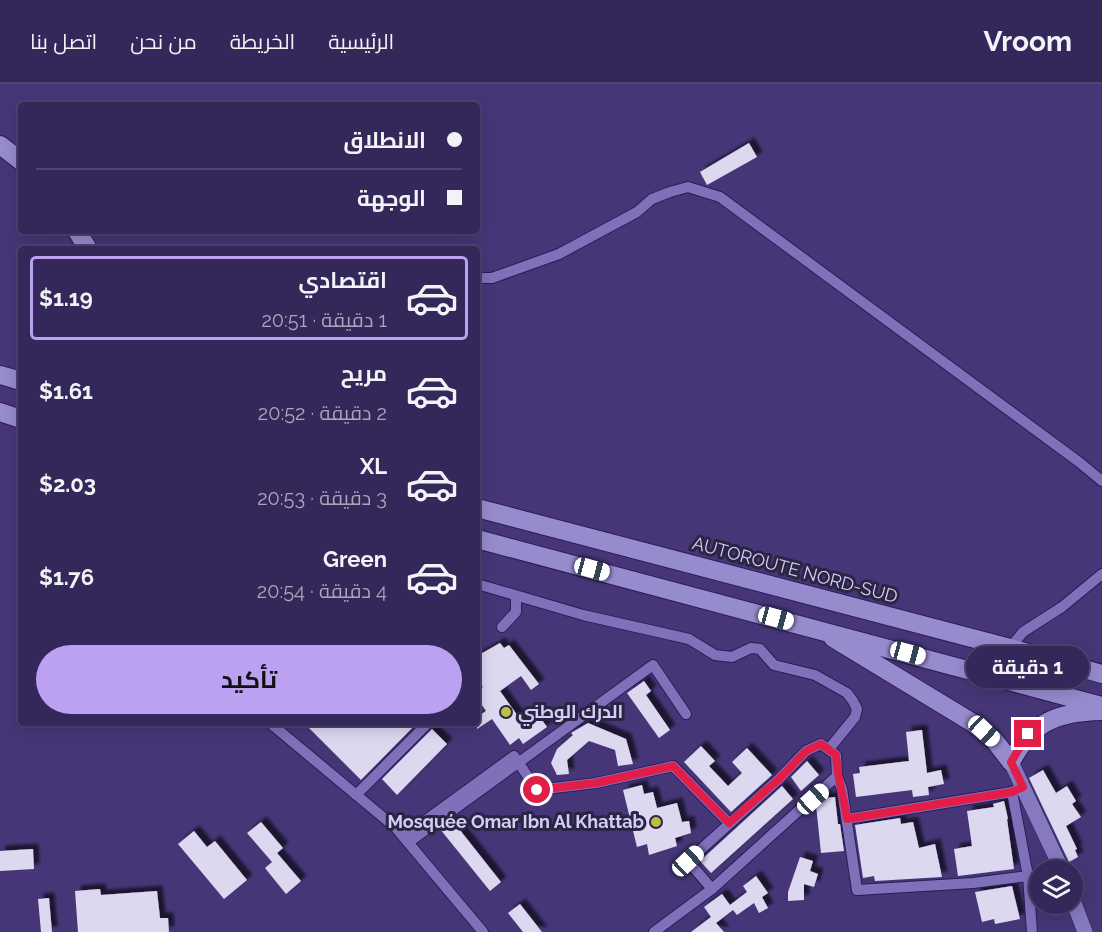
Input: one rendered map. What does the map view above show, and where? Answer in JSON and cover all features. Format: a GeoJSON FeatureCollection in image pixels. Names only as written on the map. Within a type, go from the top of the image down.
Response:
{"type":"FeatureCollection","features":[{"type":"Feature","properties":{"kind":"highway"},"geometry":{"type":"LineString","coordinates":[[0,145],[18,159]]}},
{"type":"Feature","properties":{"kind":"highway"},"geometry":{"type":"LineString","coordinates":[[0,375],[18,380]]}},
{"type":"Feature","properties":{"kind":"highway","name":"AUTOROUTE NORD-SUD"},"geometry":{"type":"LineString","coordinates":[[480,508],[1102,674]]}},
{"type":"Feature","properties":{"kind":"highway"},"geometry":{"type":"LineString","coordinates":[[480,540],[1102,706]]}},
{"type":"Feature","properties":{"kind":"highway"},"geometry":{"type":"LineString","coordinates":[[822,630],[973,723],[994,740],[1011,762],[1028,734],[1057,716],[1072,712],[1102,711]]}},
{"type":"Feature","properties":{"kind":"main road"},"geometry":{"type":"LineString","coordinates":[[1011,762],[1017,789],[1052,860]]}},
{"type":"Feature","properties":{"kind":"main road"},"geometry":{"type":"LineString","coordinates":[[1078,914],[1085,932]]}},
{"type":"Feature","properties":{"kind":"street"},"geometry":{"type":"LineString","coordinates":[[480,278],[492,278],[559,254],[637,212],[652,198],[688,187],[720,196],[1102,481]]}},
{"type":"Feature","properties":{"kind":"street"},"geometry":{"type":"LineString","coordinates":[[1010,648],[1023,632],[1062,607],[1102,574]]}},
{"type":"Feature","properties":{"kind":"street"},"geometry":{"type":"LineString","coordinates":[[480,585],[583,615],[689,639],[715,655],[732,657],[751,648],[760,649],[774,665],[815,675],[848,693],[857,709],[855,717],[830,749]]}},
{"type":"Feature","properties":{"kind":"street"},"geometry":{"type":"LineString","coordinates":[[502,627],[516,612],[516,597]]}},
{"type":"Feature","properties":{"kind":"street"},"geometry":{"type":"LineString","coordinates":[[517,763],[653,665],[686,714]]}},
{"type":"Feature","properties":{"kind":"street"},"geometry":{"type":"LineString","coordinates":[[274,726],[406,839],[483,932]]}},
{"type":"Feature","properties":{"kind":"street"},"geometry":{"type":"LineString","coordinates":[[356,795],[425,726]]}},
{"type":"Feature","properties":{"kind":"street"},"geometry":{"type":"LineString","coordinates":[[712,889],[688,861],[779,779],[806,751],[821,744],[836,755],[837,776],[843,789],[857,890],[1028,876]]}},
{"type":"Feature","properties":{"kind":"street"},"geometry":{"type":"LineString","coordinates":[[406,839],[513,756],[537,790],[596,783],[673,766],[729,823]]}},
{"type":"Feature","properties":{"kind":"street"},"geometry":{"type":"LineString","coordinates":[[654,932],[712,889],[837,776]]}},
{"type":"Feature","properties":{"kind":"street"},"geometry":{"type":"LineString","coordinates":[[847,819],[1017,789],[1028,876],[1032,932]]}},
{"type":"Feature","properties":{"kind":"building"},"geometry":{"type":"Polygon","coordinates":[[[749,143],[757,157],[707,185],[700,172],[749,143]]]}},
{"type":"Feature","properties":{"kind":"building"},"geometry":{"type":"Polygon","coordinates":[[[500,643],[504,648],[509,645],[539,684],[531,690],[521,676],[500,691],[520,719],[534,709],[547,727],[523,744],[519,738],[510,745],[492,719],[477,729],[477,726],[480,726],[480,715],[486,711],[480,702],[480,689],[483,687],[480,683],[480,654],[500,643]]]}},
{"type":"Feature","properties":{"kind":"building"},"geometry":{"type":"Polygon","coordinates":[[[644,681],[651,691],[646,695],[670,730],[659,738],[627,693],[644,681]]]}},
{"type":"Feature","properties":{"kind":"building"},"geometry":{"type":"Polygon","coordinates":[[[566,709],[571,715],[563,721],[558,715],[566,709]]]}},
{"type":"Feature","properties":{"kind":"building"},"geometry":{"type":"Polygon","coordinates":[[[588,723],[626,739],[633,764],[618,766],[615,750],[589,741],[567,760],[569,774],[557,775],[551,763],[557,749],[573,735],[571,733],[588,723]]]}},
{"type":"Feature","properties":{"kind":"building"},"geometry":{"type":"Polygon","coordinates":[[[307,726],[414,726],[361,780],[307,726]]]}},
{"type":"Feature","properties":{"kind":"building"},"geometry":{"type":"Polygon","coordinates":[[[432,729],[447,744],[397,795],[382,779],[432,729]]]}},
{"type":"Feature","properties":{"kind":"building"},"geometry":{"type":"Polygon","coordinates":[[[922,730],[927,773],[941,770],[944,784],[928,787],[929,795],[913,797],[912,790],[856,797],[853,774],[860,773],[859,767],[909,761],[906,732],[922,730]]]}},
{"type":"Feature","properties":{"kind":"building"},"geometry":{"type":"Polygon","coordinates":[[[701,746],[715,761],[709,766],[728,786],[742,773],[732,762],[747,748],[772,775],[731,812],[684,762],[701,746]]]}},
{"type":"Feature","properties":{"kind":"building"},"geometry":{"type":"Polygon","coordinates":[[[807,761],[819,775],[801,791],[791,777],[807,761]]]}},
{"type":"Feature","properties":{"kind":"building"},"geometry":{"type":"Polygon","coordinates":[[[1043,770],[1056,793],[1067,786],[1076,801],[1072,804],[1081,817],[1066,826],[1077,849],[1075,850],[1078,857],[1068,860],[1029,778],[1043,770]]]}},
{"type":"Feature","properties":{"kind":"building","name":"Mosquée Omar Ibn Al Khattab"},"geometry":{"type":"Polygon","coordinates":[[[642,785],[644,794],[653,792],[657,808],[677,803],[682,822],[689,821],[691,833],[675,838],[677,846],[649,855],[647,844],[637,847],[623,790],[642,785]]]}},
{"type":"Feature","properties":{"kind":"building"},"geometry":{"type":"Polygon","coordinates":[[[782,786],[793,799],[711,873],[700,861],[782,786]]]}},
{"type":"Feature","properties":{"kind":"building"},"geometry":{"type":"Polygon","coordinates":[[[835,797],[844,851],[821,853],[816,805],[824,798],[835,797]]]}},
{"type":"Feature","properties":{"kind":"building"},"geometry":{"type":"Polygon","coordinates":[[[1004,801],[1014,869],[958,876],[954,849],[972,846],[967,811],[994,807],[993,804],[1004,801]]]}},
{"type":"Feature","properties":{"kind":"building"},"geometry":{"type":"Polygon","coordinates":[[[900,818],[901,824],[913,822],[919,848],[935,844],[942,877],[875,881],[874,876],[863,878],[855,825],[900,818]]]}},
{"type":"Feature","properties":{"kind":"building"},"geometry":{"type":"Polygon","coordinates":[[[452,820],[501,882],[490,891],[440,829],[452,820]]]}},
{"type":"Feature","properties":{"kind":"building"},"geometry":{"type":"Polygon","coordinates":[[[261,822],[283,848],[277,853],[301,881],[286,894],[265,868],[272,862],[247,833],[261,822]]]}},
{"type":"Feature","properties":{"kind":"building"},"geometry":{"type":"Polygon","coordinates":[[[194,831],[207,847],[215,841],[247,880],[224,899],[178,844],[194,831]]]}},
{"type":"Feature","properties":{"kind":"building"},"geometry":{"type":"Polygon","coordinates":[[[33,849],[34,869],[0,871],[0,851],[33,849]]]}},
{"type":"Feature","properties":{"kind":"building"},"geometry":{"type":"Polygon","coordinates":[[[800,857],[813,861],[810,871],[818,874],[814,887],[804,884],[804,900],[788,901],[788,892],[800,857]]]}},
{"type":"Feature","properties":{"kind":"building"},"geometry":{"type":"Polygon","coordinates":[[[756,876],[768,893],[762,897],[768,908],[759,913],[754,903],[737,915],[733,910],[716,923],[724,932],[691,932],[711,917],[704,907],[722,894],[730,905],[747,892],[743,886],[756,876]]]}},
{"type":"Feature","properties":{"kind":"building"},"geometry":{"type":"Polygon","coordinates":[[[1012,886],[1020,919],[995,924],[994,919],[982,922],[975,892],[1012,886]]]}},
{"type":"Feature","properties":{"kind":"building"},"geometry":{"type":"Polygon","coordinates":[[[100,889],[101,895],[157,891],[160,918],[168,918],[169,932],[78,932],[75,891],[100,889]]]}},
{"type":"Feature","properties":{"kind":"building"},"geometry":{"type":"Polygon","coordinates":[[[49,898],[52,932],[41,932],[38,899],[49,898]]]}},
{"type":"Feature","properties":{"kind":"building"},"geometry":{"type":"Polygon","coordinates":[[[520,904],[542,932],[523,932],[508,913],[520,904]]]}},
{"type":"Feature","properties":{"kind":"place","name":"الدرك الوطني"},"geometry":{"type":"Point","coordinates":[506,712]}},
{"type":"Feature","properties":{"kind":"place","name":"Mosquée Omar Ibn Al Khattab"},"geometry":{"type":"Point","coordinates":[656,822]}},
{"type":"Feature","properties":{"kind":"route"},"geometry":{"type":"LineString","coordinates":[[537,790],[596,783],[673,766],[729,823],[779,779],[806,751],[821,744],[836,755],[837,776],[843,789],[847,819],[1012,792],[1023,787],[1011,762],[1028,734]]}}]}
